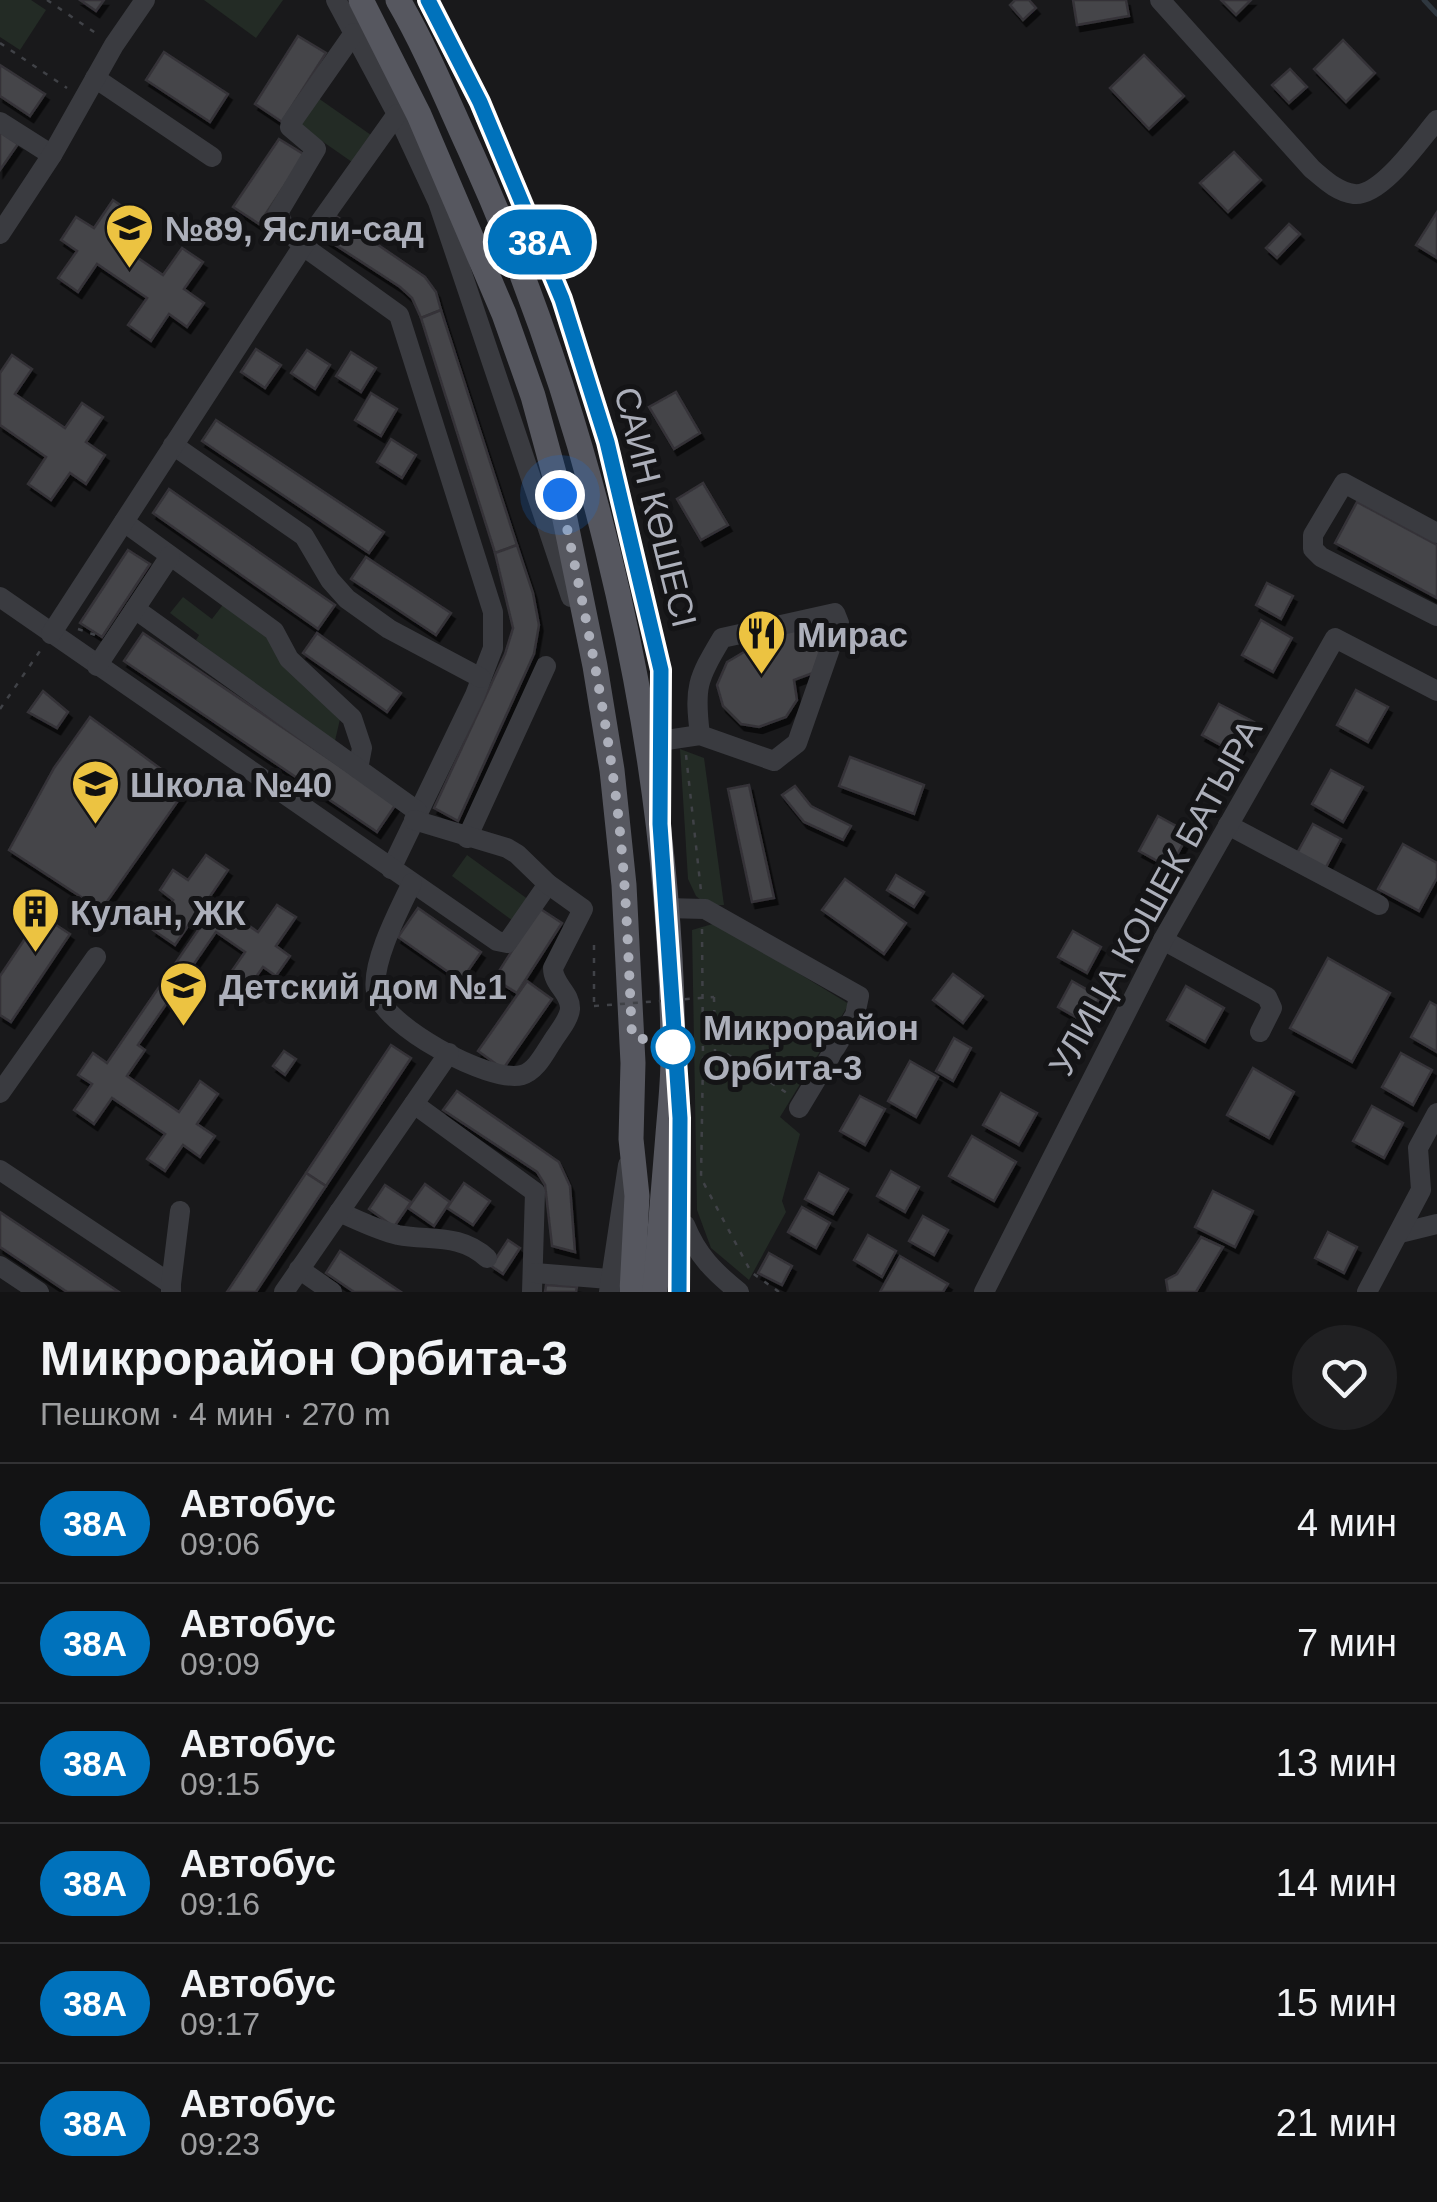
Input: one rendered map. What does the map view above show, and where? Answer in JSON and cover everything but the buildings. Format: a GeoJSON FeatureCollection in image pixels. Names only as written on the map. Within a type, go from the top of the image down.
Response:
{"type":"FeatureCollection","features":[{"type":"Feature","properties":{"kind":"main road"},"geometry":{"type":"LineString","coordinates":[[360,0],[420,115],[504,314],[533,396],[560,495],[595,666],[614,784],[624,885],[637,1196],[632,1292]]}},
{"type":"Feature","properties":{"kind":"main road","name":"САИН КӨШЕСІ"},"geometry":{"type":"LineString","coordinates":[[398,0],[488,191],[564,392],[610,563],[660,824],[666,908],[674,1061],[655,1292]]}},
{"type":"Feature","properties":{"kind":"street"},"geometry":{"type":"LineString","coordinates":[[0,234],[52,156],[114,45],[145,0]]}},
{"type":"Feature","properties":{"kind":"street"},"geometry":{"type":"LineString","coordinates":[[336,0],[398,114],[438,202],[595,666]]}},
{"type":"Feature","properties":{"kind":"street","name":"САИН КӨШЕСІ"},"geometry":{"type":"LineString","coordinates":[[428,0],[480,102],[562,299],[607,442],[661,670],[660,824]]}},
{"type":"Feature","properties":{"kind":"street"},"geometry":{"type":"LineString","coordinates":[[1160,0],[1312,169],[1337,188],[1352,194],[1367,193],[1382,183],[1437,120]]}},
{"type":"Feature","properties":{"kind":"street"},"geometry":{"type":"LineString","coordinates":[[354,32],[290,123],[316,148],[278,213],[280,222],[303,246],[399,315],[493,612],[492,648],[481,678],[390,869]]}},
{"type":"Feature","properties":{"kind":"street"},"geometry":{"type":"LineString","coordinates":[[95,78],[212,157]]}},
{"type":"Feature","properties":{"kind":"street"},"geometry":{"type":"LineString","coordinates":[[54,629],[303,246],[398,114]]}},
{"type":"Feature","properties":{"kind":"street"},"geometry":{"type":"LineString","coordinates":[[0,122],[52,156]]}},
{"type":"Feature","properties":{"kind":"street"},"geometry":{"type":"LineString","coordinates":[[173,445],[304,536],[330,580],[347,599],[389,629],[481,678]]}},
{"type":"Feature","properties":{"kind":"street"},"geometry":{"type":"LineString","coordinates":[[1437,533],[1344,484],[1313,535],[1313,549],[1322,556],[1437,616]]}},
{"type":"Feature","properties":{"kind":"street"},"geometry":{"type":"LineString","coordinates":[[124,522],[274,631],[289,659],[352,718],[362,748],[358,769]]}},
{"type":"Feature","properties":{"kind":"street"},"geometry":{"type":"LineString","coordinates":[[97,666],[170,556]]}},
{"type":"Feature","properties":{"kind":"street"},"geometry":{"type":"LineString","coordinates":[[0,598],[54,629],[97,666],[486,935],[507,943],[548,884]]}},
{"type":"Feature","properties":{"kind":"street"},"geometry":{"type":"LineString","coordinates":[[135,610],[358,769],[415,815],[467,838],[518,854],[548,884],[583,909],[554,968],[558,986],[570,1000],[570,1013],[528,1073],[516,1077],[497,1074],[414,1035],[388,1014],[376,994],[375,970],[412,884]]}},
{"type":"Feature","properties":{"kind":"street"},"geometry":{"type":"LineString","coordinates":[[660,741],[700,736],[774,761],[797,743],[840,623],[835,613],[722,638],[700,674],[695,696],[700,736]]}},
{"type":"Feature","properties":{"kind":"street","name":"УЛИЦА КОШЕК БАТЫРА"},"geometry":{"type":"LineString","coordinates":[[984,1292],[1163,940],[1335,638],[1437,690]]}},
{"type":"Feature","properties":{"kind":"street"},"geometry":{"type":"LineString","coordinates":[[467,838],[546,666]]}},
{"type":"Feature","properties":{"kind":"street"},"geometry":{"type":"LineString","coordinates":[[1228,825],[1379,905]]}},
{"type":"Feature","properties":{"kind":"street"},"geometry":{"type":"LineString","coordinates":[[666,908],[705,909],[859,996],[856,1015],[801,1106]]}},
{"type":"Feature","properties":{"kind":"street"},"geometry":{"type":"LineString","coordinates":[[1163,940],[1266,997],[1272,1008],[1260,1032]]}},
{"type":"Feature","properties":{"kind":"street"},"geometry":{"type":"LineString","coordinates":[[0,1093],[96,957]]}},
{"type":"Feature","properties":{"kind":"street"},"geometry":{"type":"LineString","coordinates":[[284,1292],[449,1053]]}},
{"type":"Feature","properties":{"kind":"street"},"geometry":{"type":"LineString","coordinates":[[674,1061],[680,1118],[680,1292]]}},
{"type":"Feature","properties":{"kind":"street"},"geometry":{"type":"LineString","coordinates":[[414,1104],[535,1192],[533,1283],[609,1285],[632,1138]]}},
{"type":"Feature","properties":{"kind":"street"},"geometry":{"type":"LineString","coordinates":[[1367,1292],[1421,1190],[1418,1148],[1437,1114]]}},
{"type":"Feature","properties":{"kind":"street"},"geometry":{"type":"LineString","coordinates":[[0,1170],[171,1288],[180,1211]]}},
{"type":"Feature","properties":{"kind":"street"},"geometry":{"type":"LineString","coordinates":[[680,1210],[695,1250],[739,1292]]}},
{"type":"Feature","properties":{"kind":"street"},"geometry":{"type":"LineString","coordinates":[[338,1212],[400,1236],[443,1237],[470,1245],[487,1258]]}},
{"type":"Feature","properties":{"kind":"street"},"geometry":{"type":"LineString","coordinates":[[1400,1233],[1437,1224]]}},
{"type":"Feature","properties":{"kind":"street"},"geometry":{"type":"LineString","coordinates":[[0,1266],[39,1292]]}},
{"type":"Feature","properties":{"kind":"street"},"geometry":{"type":"LineString","coordinates":[[299,1269],[332,1292]]}},
{"type":"Feature","properties":{"kind":"path"},"geometry":{"type":"LineString","coordinates":[[47,0],[114,45]]}},
{"type":"Feature","properties":{"kind":"path"},"geometry":{"type":"LineString","coordinates":[[0,42],[85,100]]}},
{"type":"Feature","properties":{"kind":"path"},"geometry":{"type":"LineString","coordinates":[[0,709],[54,629],[114,640]]}},
{"type":"Feature","properties":{"kind":"path"},"geometry":{"type":"LineString","coordinates":[[594,945],[594,1006],[714,998],[715,1053]]}},
{"type":"Feature","properties":{"kind":"path"},"geometry":{"type":"LineString","coordinates":[[779,1292],[751,1272],[701,1178],[702,1058],[726,1054],[801,1106]]}},
{"type":"Feature","properties":{"kind":"shaded area"},"geometry":{"type":"Polygon","coordinates":[[[0,0],[31,0],[46,10],[20,50],[0,37],[0,0]]]}},
{"type":"Feature","properties":{"kind":"shaded area"},"geometry":{"type":"Polygon","coordinates":[[[204,0],[283,0],[256,38],[204,0]]]}},
{"type":"Feature","properties":{"kind":"shaded area"},"geometry":{"type":"Polygon","coordinates":[[[318,98],[371,135],[352,162],[299,125],[318,98]]]}},
{"type":"Feature","properties":{"kind":"shaded area"},"geometry":{"type":"Polygon","coordinates":[[[183,597],[212,619],[225,602],[270,636],[341,715],[334,745],[196,640],[199,635],[170,613],[183,597]]]}},
{"type":"Feature","properties":{"kind":"shaded area"},"geometry":{"type":"Polygon","coordinates":[[[680,749],[704,758],[724,905],[707,905],[696,896],[688,879],[680,749]]]}},
{"type":"Feature","properties":{"kind":"shaded area"},"geometry":{"type":"Polygon","coordinates":[[[467,855],[529,900],[513,921],[452,876],[467,855]]]}},
{"type":"Feature","properties":{"kind":"shaded area"},"geometry":{"type":"Polygon","coordinates":[[[716,923],[849,1004],[780,1117],[800,1134],[782,1201],[786,1212],[749,1280],[711,1248],[697,1210],[692,930],[716,923]]]}},
{"type":"Feature","properties":{"kind":"waterway"},"geometry":{"type":"LineString","coordinates":[[1424,0],[1437,14]]}},
{"type":"Feature","properties":{"kind":"bus line","name":"38А"},"geometry":{"type":"LineString","coordinates":[[428,0],[480,102],[562,299],[607,442],[661,670],[660,824],[680,1118],[679,1292]]}},
{"type":"Feature","properties":{"kind":"place","name":"№89, Ясли-сад"},"geometry":{"type":"Point","coordinates":[130,270]}},
{"type":"Feature","properties":{"kind":"place","name":"Мирас"},"geometry":{"type":"Point","coordinates":[762,676]}},
{"type":"Feature","properties":{"kind":"place","name":"Школа №40"},"geometry":{"type":"Point","coordinates":[95,826]}},
{"type":"Feature","properties":{"kind":"place","name":"Кулан, ЖК"},"geometry":{"type":"Point","coordinates":[35,954]}},
{"type":"Feature","properties":{"kind":"place","name":"Детский дом №1"},"geometry":{"type":"Point","coordinates":[184,1028]}},
{"type":"Feature","properties":{"kind":"place","name":"Микрорайон Орбита-3"},"geometry":{"type":"Point","coordinates":[673,1047]}},
{"type":"Feature","properties":{"kind":"route"},"geometry":{"type":"LineString","coordinates":[[560,495],[614,784],[632,1036],[673,1047]]}}]}
